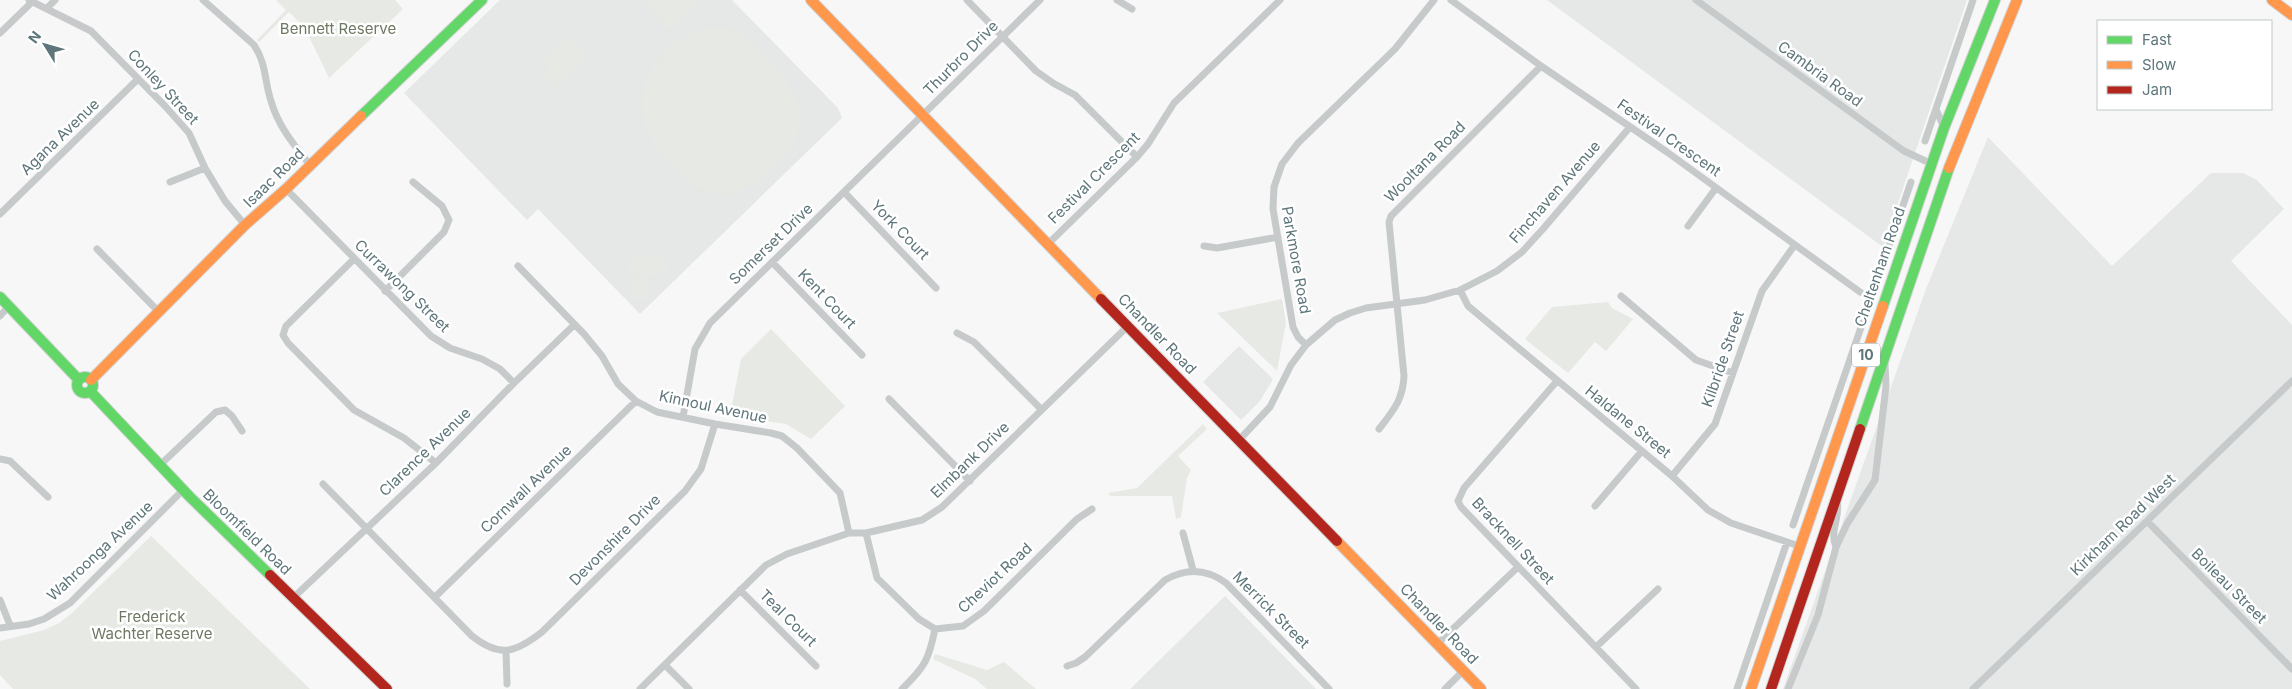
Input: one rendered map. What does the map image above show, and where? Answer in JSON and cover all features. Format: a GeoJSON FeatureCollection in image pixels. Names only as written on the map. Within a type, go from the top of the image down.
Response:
{"type":"FeatureCollection","features":[{"type":"Feature","properties":{"kind":"main road","name":"Isaac Road"},"geometry":{"type":"LineString","coordinates":[[91,380],[245,225],[286,189],[482,0]]}},
{"type":"Feature","properties":{"kind":"main road","name":"Chandler Road"},"geometry":{"type":"LineString","coordinates":[[811,0],[1240,439],[1481,689]]}},
{"type":"Feature","properties":{"kind":"main road","name":"Cheltenham Road"},"geometry":{"type":"LineString","coordinates":[[1751,689],[1944,128],[1995,0]]}},
{"type":"Feature","properties":{"kind":"main road","name":"10"},"geometry":{"type":"LineString","coordinates":[[1771,689],[1949,167],[2017,0]]}},
{"type":"Feature","properties":{"kind":"main road"},"geometry":{"type":"LineString","coordinates":[[2272,0],[2292,15]]}},
{"type":"Feature","properties":{"kind":"main road"},"geometry":{"type":"LineString","coordinates":[[1932,164],[1949,167]]}},
{"type":"Feature","properties":{"kind":"main road"},"geometry":{"type":"LineString","coordinates":[[0,297],[79,380]]}},
{"type":"Feature","properties":{"kind":"main road"},"geometry":{"type":"LineString","coordinates":[[85,377],[91,380],[93,387],[90,391],[80,391],[78,386],[79,380],[85,377]]}},
{"type":"Feature","properties":{"kind":"main road","name":"Bloomfield Road"},"geometry":{"type":"LineString","coordinates":[[90,391],[183,490],[387,689]]}},
{"type":"Feature","properties":{"kind":"main road"},"geometry":{"type":"LineString","coordinates":[[1799,546],[1811,544],[1825,527]]}},
{"type":"Feature","properties":{"kind":"street"},"geometry":{"type":"LineString","coordinates":[[47,8],[55,0]]}},
{"type":"Feature","properties":{"kind":"street"},"geometry":{"type":"LineString","coordinates":[[203,0],[254,45],[260,54],[264,62],[271,102],[284,132],[310,165]]}},
{"type":"Feature","properties":{"kind":"street"},"geometry":{"type":"LineString","coordinates":[[967,0],[1036,71],[1053,84],[1074,95],[1137,157]]}},
{"type":"Feature","properties":{"kind":"street","name":"Thurbro Drive"},"geometry":{"type":"LineString","coordinates":[[923,115],[1040,0]]}},
{"type":"Feature","properties":{"kind":"street"},"geometry":{"type":"LineString","coordinates":[[1117,0],[1132,8]]}},
{"type":"Feature","properties":{"kind":"street","name":"Festival Crescent"},"geometry":{"type":"LineString","coordinates":[[1048,244],[1137,157],[1148,144],[1174,103],[1280,0]]}},
{"type":"Feature","properties":{"kind":"street","name":"Parkmore Road"},"geometry":{"type":"LineString","coordinates":[[1306,345],[1293,327],[1278,237],[1272,198],[1279,172],[1298,143],[1395,49],[1434,0]]}},
{"type":"Feature","properties":{"kind":"street","name":"Festival Crescent"},"geometry":{"type":"LineString","coordinates":[[1451,0],[1541,66],[1716,188],[1794,246],[1871,298]]}},
{"type":"Feature","properties":{"kind":"street","name":"Cambria Road"},"geometry":{"type":"LineString","coordinates":[[1696,0],[1904,151],[1932,164]]}},
{"type":"Feature","properties":{"kind":"street"},"geometry":{"type":"LineString","coordinates":[[1925,140],[1973,0]]}},
{"type":"Feature","properties":{"kind":"street"},"geometry":{"type":"LineString","coordinates":[[0,33],[30,1]]}},
{"type":"Feature","properties":{"kind":"street","name":"Conley Street"},"geometry":{"type":"LineString","coordinates":[[30,1],[92,31],[190,133],[206,168],[225,201],[245,225]]}},
{"type":"Feature","properties":{"kind":"street","name":"Wooltana Road"},"geometry":{"type":"LineString","coordinates":[[1379,429],[1393,411],[1403,392],[1404,376],[1389,222],[1394,210],[1541,66]]}},
{"type":"Feature","properties":{"kind":"street","name":"Agana Avenue"},"geometry":{"type":"LineString","coordinates":[[0,214],[138,79]]}},
{"type":"Feature","properties":{"kind":"street"},"geometry":{"type":"LineString","coordinates":[[1936,109],[1944,128]]}},
{"type":"Feature","properties":{"kind":"street","name":"Somerset Drive"},"geometry":{"type":"LineString","coordinates":[[683,417],[695,349],[710,324],[923,115]]}},
{"type":"Feature","properties":{"kind":"street","name":"Finchaven Avenue"},"geometry":{"type":"LineString","coordinates":[[1306,345],[1328,326],[1350,313],[1366,308],[1425,300],[1460,290],[1497,271],[1522,252],[1630,127]]}},
{"type":"Feature","properties":{"kind":"street"},"geometry":{"type":"LineString","coordinates":[[170,182],[206,168]]}},
{"type":"Feature","properties":{"kind":"street"},"geometry":{"type":"LineString","coordinates":[[385,291],[444,232],[449,220],[442,206],[413,182]]}},
{"type":"Feature","properties":{"kind":"street","name":"Cheltenham Road"},"geometry":{"type":"LineString","coordinates":[[1793,525],[1911,182]]}},
{"type":"Feature","properties":{"kind":"street"},"geometry":{"type":"LineString","coordinates":[[1688,226],[1716,188]]}},
{"type":"Feature","properties":{"kind":"street","name":"Currawong Street"},"geometry":{"type":"LineString","coordinates":[[286,189],[431,336],[450,348],[482,359],[500,370],[514,383]]}},
{"type":"Feature","properties":{"kind":"street","name":"York Court"},"geometry":{"type":"LineString","coordinates":[[844,192],[936,288]]}},
{"type":"Feature","properties":{"kind":"street"},"geometry":{"type":"LineString","coordinates":[[1898,222],[1914,216]]}},
{"type":"Feature","properties":{"kind":"street"},"geometry":{"type":"LineString","coordinates":[[1204,246],[1217,248],[1278,237]]}},
{"type":"Feature","properties":{"kind":"street","name":"Kilbride Street"},"geometry":{"type":"LineString","coordinates":[[1672,476],[1715,424],[1762,291],[1794,246]]}},
{"type":"Feature","properties":{"kind":"street"},"geometry":{"type":"LineString","coordinates":[[97,248],[159,312]]}},
{"type":"Feature","properties":{"kind":"street"},"geometry":{"type":"LineString","coordinates":[[354,260],[286,326],[283,334],[288,343],[354,410],[404,438],[436,463]]}},
{"type":"Feature","properties":{"kind":"street","name":"Kent Court"},"geometry":{"type":"LineString","coordinates":[[772,262],[862,355]]}},
{"type":"Feature","properties":{"kind":"street","name":"Kinnoul Avenue"},"geometry":{"type":"LineString","coordinates":[[518,266],[602,356],[618,384],[636,401],[657,412],[782,436],[797,448],[840,493],[849,533]]}},
{"type":"Feature","properties":{"kind":"street","name":"Haldane Street"},"geometry":{"type":"LineString","coordinates":[[1460,290],[1468,306],[1672,476],[1708,510],[1732,522],[1799,546]]}},
{"type":"Feature","properties":{"kind":"street"},"geometry":{"type":"LineString","coordinates":[[1621,296],[1696,360],[1733,373]]}},
{"type":"Feature","properties":{"kind":"street"},"geometry":{"type":"LineString","coordinates":[[0,316],[9,306]]}},
{"type":"Feature","properties":{"kind":"street","name":"Clarence Avenue"},"geometry":{"type":"LineString","coordinates":[[293,598],[436,463],[574,325]]}},
{"type":"Feature","properties":{"kind":"street","name":"Elmbank Drive"},"geometry":{"type":"LineString","coordinates":[[640,689],[766,565],[787,554],[849,533],[866,532],[922,520],[942,507],[1128,326]]}},
{"type":"Feature","properties":{"kind":"street"},"geometry":{"type":"LineString","coordinates":[[957,333],[974,342],[1041,409]]}},
{"type":"Feature","properties":{"kind":"street"},"geometry":{"type":"LineString","coordinates":[[1240,439],[1270,407],[1291,365],[1306,345]]}},
{"type":"Feature","properties":{"kind":"street"},"geometry":{"type":"LineString","coordinates":[[1788,689],[1818,615],[1836,547],[1850,519],[1871,489],[1876,474],[1886,386],[1885,351]]}},
{"type":"Feature","properties":{"kind":"street","name":"Kirkham Road West"},"geometry":{"type":"LineString","coordinates":[[1973,689],[2292,381]]}},
{"type":"Feature","properties":{"kind":"street","name":"Bracknell Street"},"geometry":{"type":"LineString","coordinates":[[1558,382],[1464,488],[1458,501],[1461,507],[1636,689]]}},
{"type":"Feature","properties":{"kind":"street"},"geometry":{"type":"LineString","coordinates":[[889,399],[970,481]]}},
{"type":"Feature","properties":{"kind":"street","name":"Cornwall Avenue"},"geometry":{"type":"LineString","coordinates":[[435,597],[636,401]]}},
{"type":"Feature","properties":{"kind":"street"},"geometry":{"type":"LineString","coordinates":[[160,465],[216,412],[225,410],[232,416],[242,431]]}},
{"type":"Feature","properties":{"kind":"street","name":"Devonshire Drive"},"geometry":{"type":"LineString","coordinates":[[506,651],[520,647],[542,632],[685,491],[701,469],[715,424]]}},
{"type":"Feature","properties":{"kind":"street"},"geometry":{"type":"LineString","coordinates":[[1595,506],[1641,452]]}},
{"type":"Feature","properties":{"kind":"street"},"geometry":{"type":"LineString","coordinates":[[0,459],[10,461],[48,497]]}},
{"type":"Feature","properties":{"kind":"street"},"geometry":{"type":"LineString","coordinates":[[323,484],[472,636],[494,650],[506,651],[507,684]]}},
{"type":"Feature","properties":{"kind":"street","name":"Wahroonga Avenue"},"geometry":{"type":"LineString","coordinates":[[0,628],[10,625],[29,624],[57,613],[70,603],[183,490]]}},
{"type":"Feature","properties":{"kind":"street"},"geometry":{"type":"LineString","coordinates":[[1836,497],[1838,515],[1832,536],[1836,547]]}},
{"type":"Feature","properties":{"kind":"street","name":"Cheviot Road"},"geometry":{"type":"LineString","coordinates":[[936,628],[963,626],[984,611],[1077,519],[1092,509]]}},
{"type":"Feature","properties":{"kind":"street","name":"Boileau Street"},"geometry":{"type":"LineString","coordinates":[[2147,521],[2292,669]]}},
{"type":"Feature","properties":{"kind":"street"},"geometry":{"type":"LineString","coordinates":[[866,532],[877,578],[919,619],[936,628],[930,656],[915,677],[902,689]]}},
{"type":"Feature","properties":{"kind":"street"},"geometry":{"type":"LineString","coordinates":[[1067,666],[1085,657],[1165,580],[1177,573],[1193,570],[1183,533]]}},
{"type":"Feature","properties":{"kind":"street"},"geometry":{"type":"LineString","coordinates":[[1738,689],[1787,542]]}},
{"type":"Feature","properties":{"kind":"street"},"geometry":{"type":"LineString","coordinates":[[1438,644],[1518,567]]}},
{"type":"Feature","properties":{"kind":"street","name":"Merrick Street"},"geometry":{"type":"LineString","coordinates":[[1193,570],[1204,571],[1226,583],[1330,689]]}},
{"type":"Feature","properties":{"kind":"street"},"geometry":{"type":"LineString","coordinates":[[1596,647],[1658,589]]}},
{"type":"Feature","properties":{"kind":"street","name":"Teal Court"},"geometry":{"type":"LineString","coordinates":[[740,590],[816,666]]}},
{"type":"Feature","properties":{"kind":"street"},"geometry":{"type":"LineString","coordinates":[[0,600],[10,625]]}},
{"type":"Feature","properties":{"kind":"street"},"geometry":{"type":"LineString","coordinates":[[666,665],[689,689]]}},
{"type":"Feature","properties":{"kind":"street"},"geometry":{"type":"LineString","coordinates":[[1445,689],[1464,671]]}},
{"type":"Feature","properties":{"kind":"shaded area"},"geometry":{"type":"Polygon","coordinates":[[[500,0],[732,0],[838,108],[842,118],[640,314],[538,209],[527,220],[404,93],[500,0]]]}},
{"type":"Feature","properties":{"kind":"shaded area"},"geometry":{"type":"Polygon","coordinates":[[[1547,0],[1967,0],[1883,247],[1547,0]]]}},
{"type":"Feature","properties":{"kind":"shaded area"},"geometry":{"type":"Polygon","coordinates":[[[1988,137],[2112,266],[2211,173],[2243,173],[2257,180],[2284,209],[2231,261],[2292,325],[2292,689],[1783,689],[1926,289],[1988,137]]]}},
{"type":"Feature","properties":{"kind":"shaded area"},"geometry":{"type":"Polygon","coordinates":[[[1239,346],[1273,379],[1260,401],[1241,420],[1203,382],[1239,346]]]}},
{"type":"Feature","properties":{"kind":"shaded area"},"geometry":{"type":"Polygon","coordinates":[[[1225,596],[1316,689],[1130,689],[1225,596]]]}},
{"type":"Feature","properties":{"kind":"green space","name":"Bennett Reserve"},"geometry":{"type":"Polygon","coordinates":[[[276,0],[395,0],[403,9],[329,78],[305,28],[289,12],[259,42],[257,40],[286,10],[276,0]]]}},
{"type":"Feature","properties":{"kind":"green space"},"geometry":{"type":"Polygon","coordinates":[[[640,0],[700,0],[669,30],[640,0]]]}},
{"type":"Feature","properties":{"kind":"green space"},"geometry":{"type":"Polygon","coordinates":[[[712,27],[725,28],[737,32],[745,36],[760,49],[785,81],[800,111],[800,124],[796,138],[789,151],[779,163],[754,183],[729,194],[715,194],[702,190],[676,171],[656,146],[644,120],[642,107],[647,80],[662,56],[682,37],[694,31],[712,27]]]}},
{"type":"Feature","properties":{"kind":"green space"},"geometry":{"type":"Polygon","coordinates":[[[562,39],[578,43],[585,58],[554,88],[543,73],[549,68],[540,59],[562,39]]]}},
{"type":"Feature","properties":{"kind":"green space"},"geometry":{"type":"Polygon","coordinates":[[[665,254],[668,273],[630,277],[628,259],[665,254]]]}},
{"type":"Feature","properties":{"kind":"green space"},"geometry":{"type":"Polygon","coordinates":[[[648,277],[650,298],[633,300],[631,280],[648,277]]]}},
{"type":"Feature","properties":{"kind":"green space"},"geometry":{"type":"Polygon","coordinates":[[[1282,299],[1286,323],[1277,371],[1217,313],[1282,299]]]}},
{"type":"Feature","properties":{"kind":"green space"},"geometry":{"type":"Polygon","coordinates":[[[1608,302],[1612,308],[1633,319],[1606,351],[1595,342],[1568,373],[1525,339],[1552,307],[1608,302]]]}},
{"type":"Feature","properties":{"kind":"green space"},"geometry":{"type":"Polygon","coordinates":[[[771,329],[845,406],[811,439],[786,424],[730,415],[741,359],[771,329]]]}},
{"type":"Feature","properties":{"kind":"green space"},"geometry":{"type":"Polygon","coordinates":[[[1203,424],[1207,429],[1178,456],[1191,470],[1187,478],[1181,517],[1176,519],[1172,496],[1110,496],[1108,493],[1137,488],[1203,424]]]}},
{"type":"Feature","properties":{"kind":"green space","name":"Frederick Wachter Reserve"},"geometry":{"type":"Polygon","coordinates":[[[151,536],[310,689],[13,689],[0,675],[0,641],[44,630],[59,623],[72,613],[151,536]]]}},
{"type":"Feature","properties":{"kind":"green space"},"geometry":{"type":"Polygon","coordinates":[[[935,654],[987,670],[1004,662],[1036,689],[987,689],[975,679],[933,659],[935,654]]]}},
{"type":"Feature","properties":{"kind":"traffic: fast"},"geometry":{"type":"LineString","coordinates":[[361,116],[482,0]]}},
{"type":"Feature","properties":{"kind":"traffic: fast"},"geometry":{"type":"LineString","coordinates":[[1883,306],[1944,128],[1995,0]]}},
{"type":"Feature","properties":{"kind":"traffic: fast"},"geometry":{"type":"LineString","coordinates":[[1860,429],[1949,168]]}},
{"type":"Feature","properties":{"kind":"traffic: fast"},"geometry":{"type":"LineString","coordinates":[[0,297],[79,380]]}},
{"type":"Feature","properties":{"kind":"traffic: fast"},"geometry":{"type":"LineString","coordinates":[[85,377],[91,379],[93,385],[91,391],[85,393],[79,391],[77,385],[79,379],[85,377]]}},
{"type":"Feature","properties":{"kind":"traffic: fast"},"geometry":{"type":"LineString","coordinates":[[90,391],[190,497],[270,575]]}},
{"type":"Feature","properties":{"kind":"traffic: slow"},"geometry":{"type":"LineString","coordinates":[[811,0],[1101,299]]}},
{"type":"Feature","properties":{"kind":"traffic: slow"},"geometry":{"type":"LineString","coordinates":[[1949,168],[2017,0]]}},
{"type":"Feature","properties":{"kind":"traffic: slow"},"geometry":{"type":"LineString","coordinates":[[2272,0],[2292,15]]}},
{"type":"Feature","properties":{"kind":"traffic: slow"},"geometry":{"type":"LineString","coordinates":[[91,380],[245,225],[286,189],[361,116]]}},
{"type":"Feature","properties":{"kind":"traffic: slow"},"geometry":{"type":"LineString","coordinates":[[1751,689],[1883,306]]}},
{"type":"Feature","properties":{"kind":"traffic: slow"},"geometry":{"type":"LineString","coordinates":[[1337,541],[1481,689]]}},
{"type":"Feature","properties":{"kind":"traffic: jam"},"geometry":{"type":"LineString","coordinates":[[1101,299],[1337,541]]}},
{"type":"Feature","properties":{"kind":"traffic: jam"},"geometry":{"type":"LineString","coordinates":[[1771,689],[1860,429]]}},
{"type":"Feature","properties":{"kind":"traffic: jam"},"geometry":{"type":"LineString","coordinates":[[270,575],[387,689]]}}]}
